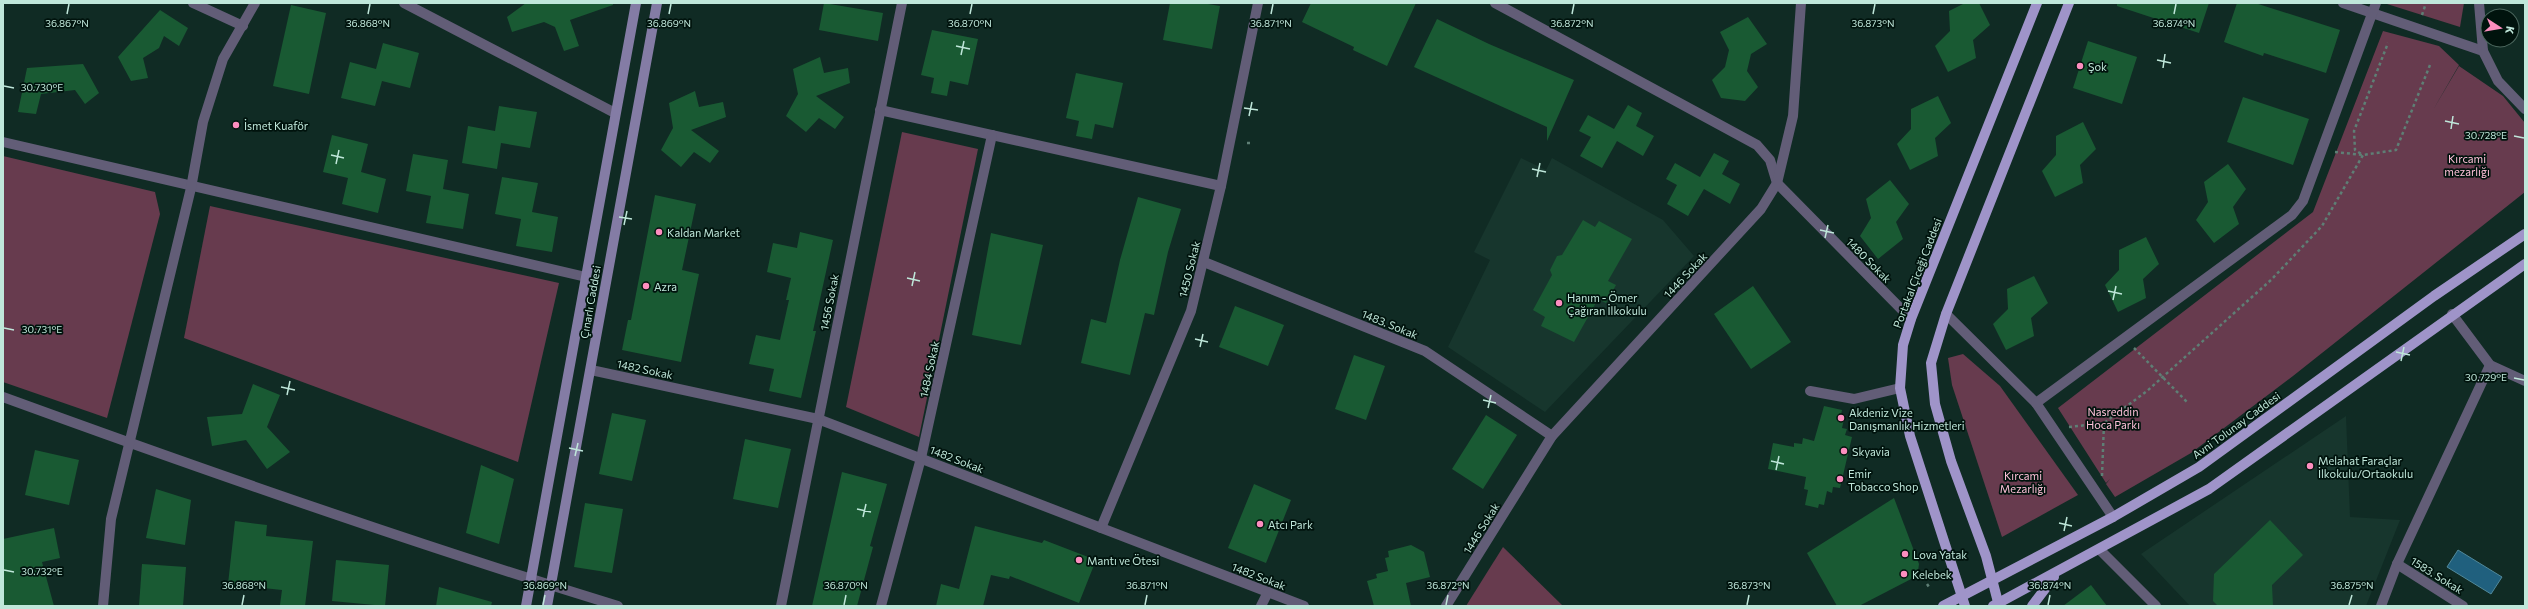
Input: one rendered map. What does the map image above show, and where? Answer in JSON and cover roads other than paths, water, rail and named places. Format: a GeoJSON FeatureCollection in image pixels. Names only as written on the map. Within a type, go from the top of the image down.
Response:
{"type":"FeatureCollection","features":[{"type":"Feature","properties":{"kind":"main road","name":"Çınarlı Caddesi"},"geometry":{"type":"LineString","coordinates":[[526,606],[636,3]]}},
{"type":"Feature","properties":{"kind":"main road","name":"Çınarlı Caddesi"},"geometry":{"type":"LineString","coordinates":[[547,606],[657,3]]}},
{"type":"Feature","properties":{"kind":"main road","name":"Portakal Çiceği Caddesi"},"geometry":{"type":"LineString","coordinates":[[1963,601],[1910,436],[1900,388],[1903,345],[1911,319],[2037,3]]}},
{"type":"Feature","properties":{"kind":"main road"},"geometry":{"type":"LineString","coordinates":[[2069,3],[1946,314],[1931,363],[1935,404],[1951,461],[1986,556],[1997,605],[2209,489],[2452,314],[2525,264]]}},
{"type":"Feature","properties":{"kind":"main road","name":"Avni Tolunay Caddesi"},"geometry":{"type":"LineString","coordinates":[[1943,606],[1963,601],[1992,580],[2113,517],[2199,467],[2434,296],[2525,234]]}},
{"type":"Feature","properties":{"kind":"main road"},"geometry":{"type":"LineString","coordinates":[[2032,606],[2060,571]]}},
{"type":"Feature","properties":{"kind":"street"},"geometry":{"type":"LineString","coordinates":[[193,3],[243,26]]}},
{"type":"Feature","properties":{"kind":"street"},"geometry":{"type":"LineString","coordinates":[[103,606],[111,519],[128,443],[191,188],[203,122],[223,59],[255,3]]}},
{"type":"Feature","properties":{"kind":"street"},"geometry":{"type":"LineString","coordinates":[[404,3],[615,113]]}},
{"type":"Feature","properties":{"kind":"street","name":"1456 Sokak"},"geometry":{"type":"LineString","coordinates":[[781,606],[902,3]]}},
{"type":"Feature","properties":{"kind":"street","name":"1450 Sokak"},"geometry":{"type":"LineString","coordinates":[[1101,528],[1191,311],[1204,262],[1221,186],[1258,3]]}},
{"type":"Feature","properties":{"kind":"street","name":"1446 Sokak"},"geometry":{"type":"LineString","coordinates":[[1446,606],[1552,436],[1761,209],[1777,183],[1793,116],[1801,3]]}},
{"type":"Feature","properties":{"kind":"street"},"geometry":{"type":"LineString","coordinates":[[2343,3],[2483,51]]}},
{"type":"Feature","properties":{"kind":"street"},"geometry":{"type":"LineString","coordinates":[[2036,403],[2292,215],[2303,201],[2376,3]]}},
{"type":"Feature","properties":{"kind":"street"},"geometry":{"type":"LineString","coordinates":[[2479,3],[2483,51],[2498,81],[2525,110]]}},
{"type":"Feature","properties":{"kind":"street"},"geometry":{"type":"LineString","coordinates":[[1498,4],[1757,144],[1770,160],[1777,183]]}},
{"type":"Feature","properties":{"kind":"street"},"geometry":{"type":"LineString","coordinates":[[880,110],[1221,186]]}},
{"type":"Feature","properties":{"kind":"street","name":"1484 Sokak"},"geometry":{"type":"LineString","coordinates":[[880,606],[921,458],[992,135]]}},
{"type":"Feature","properties":{"kind":"street"},"geometry":{"type":"LineString","coordinates":[[3,142],[191,188],[586,277]]}},
{"type":"Feature","properties":{"kind":"street","name":"1480 Sokak"},"geometry":{"type":"LineString","coordinates":[[1777,183],[1911,319]]}},
{"type":"Feature","properties":{"kind":"street","name":"1483. Sokak"},"geometry":{"type":"LineString","coordinates":[[1204,262],[1425,351],[1552,436]]}},
{"type":"Feature","properties":{"kind":"street"},"geometry":{"type":"LineString","coordinates":[[1946,314],[2036,403],[2113,517]]}},
{"type":"Feature","properties":{"kind":"street"},"geometry":{"type":"LineString","coordinates":[[2452,314],[2490,366],[2525,381]]}},
{"type":"Feature","properties":{"kind":"street"},"geometry":{"type":"LineString","coordinates":[[2381,606],[2397,564],[2490,366]]}},
{"type":"Feature","properties":{"kind":"street","name":"1482 Sokak"},"geometry":{"type":"LineString","coordinates":[[590,370],[818,419],[1304,606]]}},
{"type":"Feature","properties":{"kind":"street"},"geometry":{"type":"LineString","coordinates":[[1810,391],[1854,399],[1900,388]]}},
{"type":"Feature","properties":{"kind":"street"},"geometry":{"type":"LineString","coordinates":[[3,397],[128,443],[530,580],[618,606]]}},
{"type":"Feature","properties":{"kind":"street"},"geometry":{"type":"LineString","coordinates":[[2100,550],[2156,606]]}},
{"type":"Feature","properties":{"kind":"street","name":"1583. Sokak"},"geometry":{"type":"LineString","coordinates":[[2397,564],[2463,606]]}},
{"type":"Feature","properties":{"kind":"street"},"geometry":{"type":"LineString","coordinates":[[1261,606],[1268,592]]}},
{"type":"Feature","properties":{"kind":"water"},"geometry":{"type":"Polygon","coordinates":[[[2458,550],[2502,577],[2491,594],[2447,567],[2458,550]]]}},
{"type":"Feature","properties":{"kind":"place","name":"Şok"},"geometry":{"type":"Point","coordinates":[2080,66]}},
{"type":"Feature","properties":{"kind":"place","name":"İsmet Kuaför"},"geometry":{"type":"Point","coordinates":[236,125]}},
{"type":"Feature","properties":{"kind":"place","name":"Kaldan Market"},"geometry":{"type":"Point","coordinates":[659,232]}},
{"type":"Feature","properties":{"kind":"place","name":"Azra"},"geometry":{"type":"Point","coordinates":[646,286]}},
{"type":"Feature","properties":{"kind":"place","name":"Hanım - Ömer Çağıran İlkokulu"},"geometry":{"type":"Point","coordinates":[1559,303]}},
{"type":"Feature","properties":{"kind":"place","name":"Akdeniz Vize Danışmanlık Hizmetleri"},"geometry":{"type":"Point","coordinates":[1841,418]}},
{"type":"Feature","properties":{"kind":"place","name":"Skyavia"},"geometry":{"type":"Point","coordinates":[1844,451]}},
{"type":"Feature","properties":{"kind":"place","name":"Melahat Faraçlar İlkokulu/Ortaokulu"},"geometry":{"type":"Point","coordinates":[2310,466]}},
{"type":"Feature","properties":{"kind":"place","name":"Emir Tobacco Shop"},"geometry":{"type":"Point","coordinates":[1840,479]}},
{"type":"Feature","properties":{"kind":"place","name":"Atcı Park"},"geometry":{"type":"Point","coordinates":[1260,524]}},
{"type":"Feature","properties":{"kind":"place","name":"Lova Yatak"},"geometry":{"type":"Point","coordinates":[1905,554]}},
{"type":"Feature","properties":{"kind":"place","name":"Mantı ve Ötesi"},"geometry":{"type":"Point","coordinates":[1079,560]}},
{"type":"Feature","properties":{"kind":"place","name":"Kelebek"},"geometry":{"type":"Point","coordinates":[1904,574]}},
{"type":"Feature","properties":{"kind":"park label","name":"Kırcami mezarlığı"},"geometry":{"type":"Point","coordinates":[2467,164]}},
{"type":"Feature","properties":{"kind":"park label","name":"Nasreddin Hoca Parkı"},"geometry":{"type":"Point","coordinates":[2113,417]}},
{"type":"Feature","properties":{"kind":"park label","name":"Kırcami Mezarlığı"},"geometry":{"type":"Point","coordinates":[2023,481]}}]}
